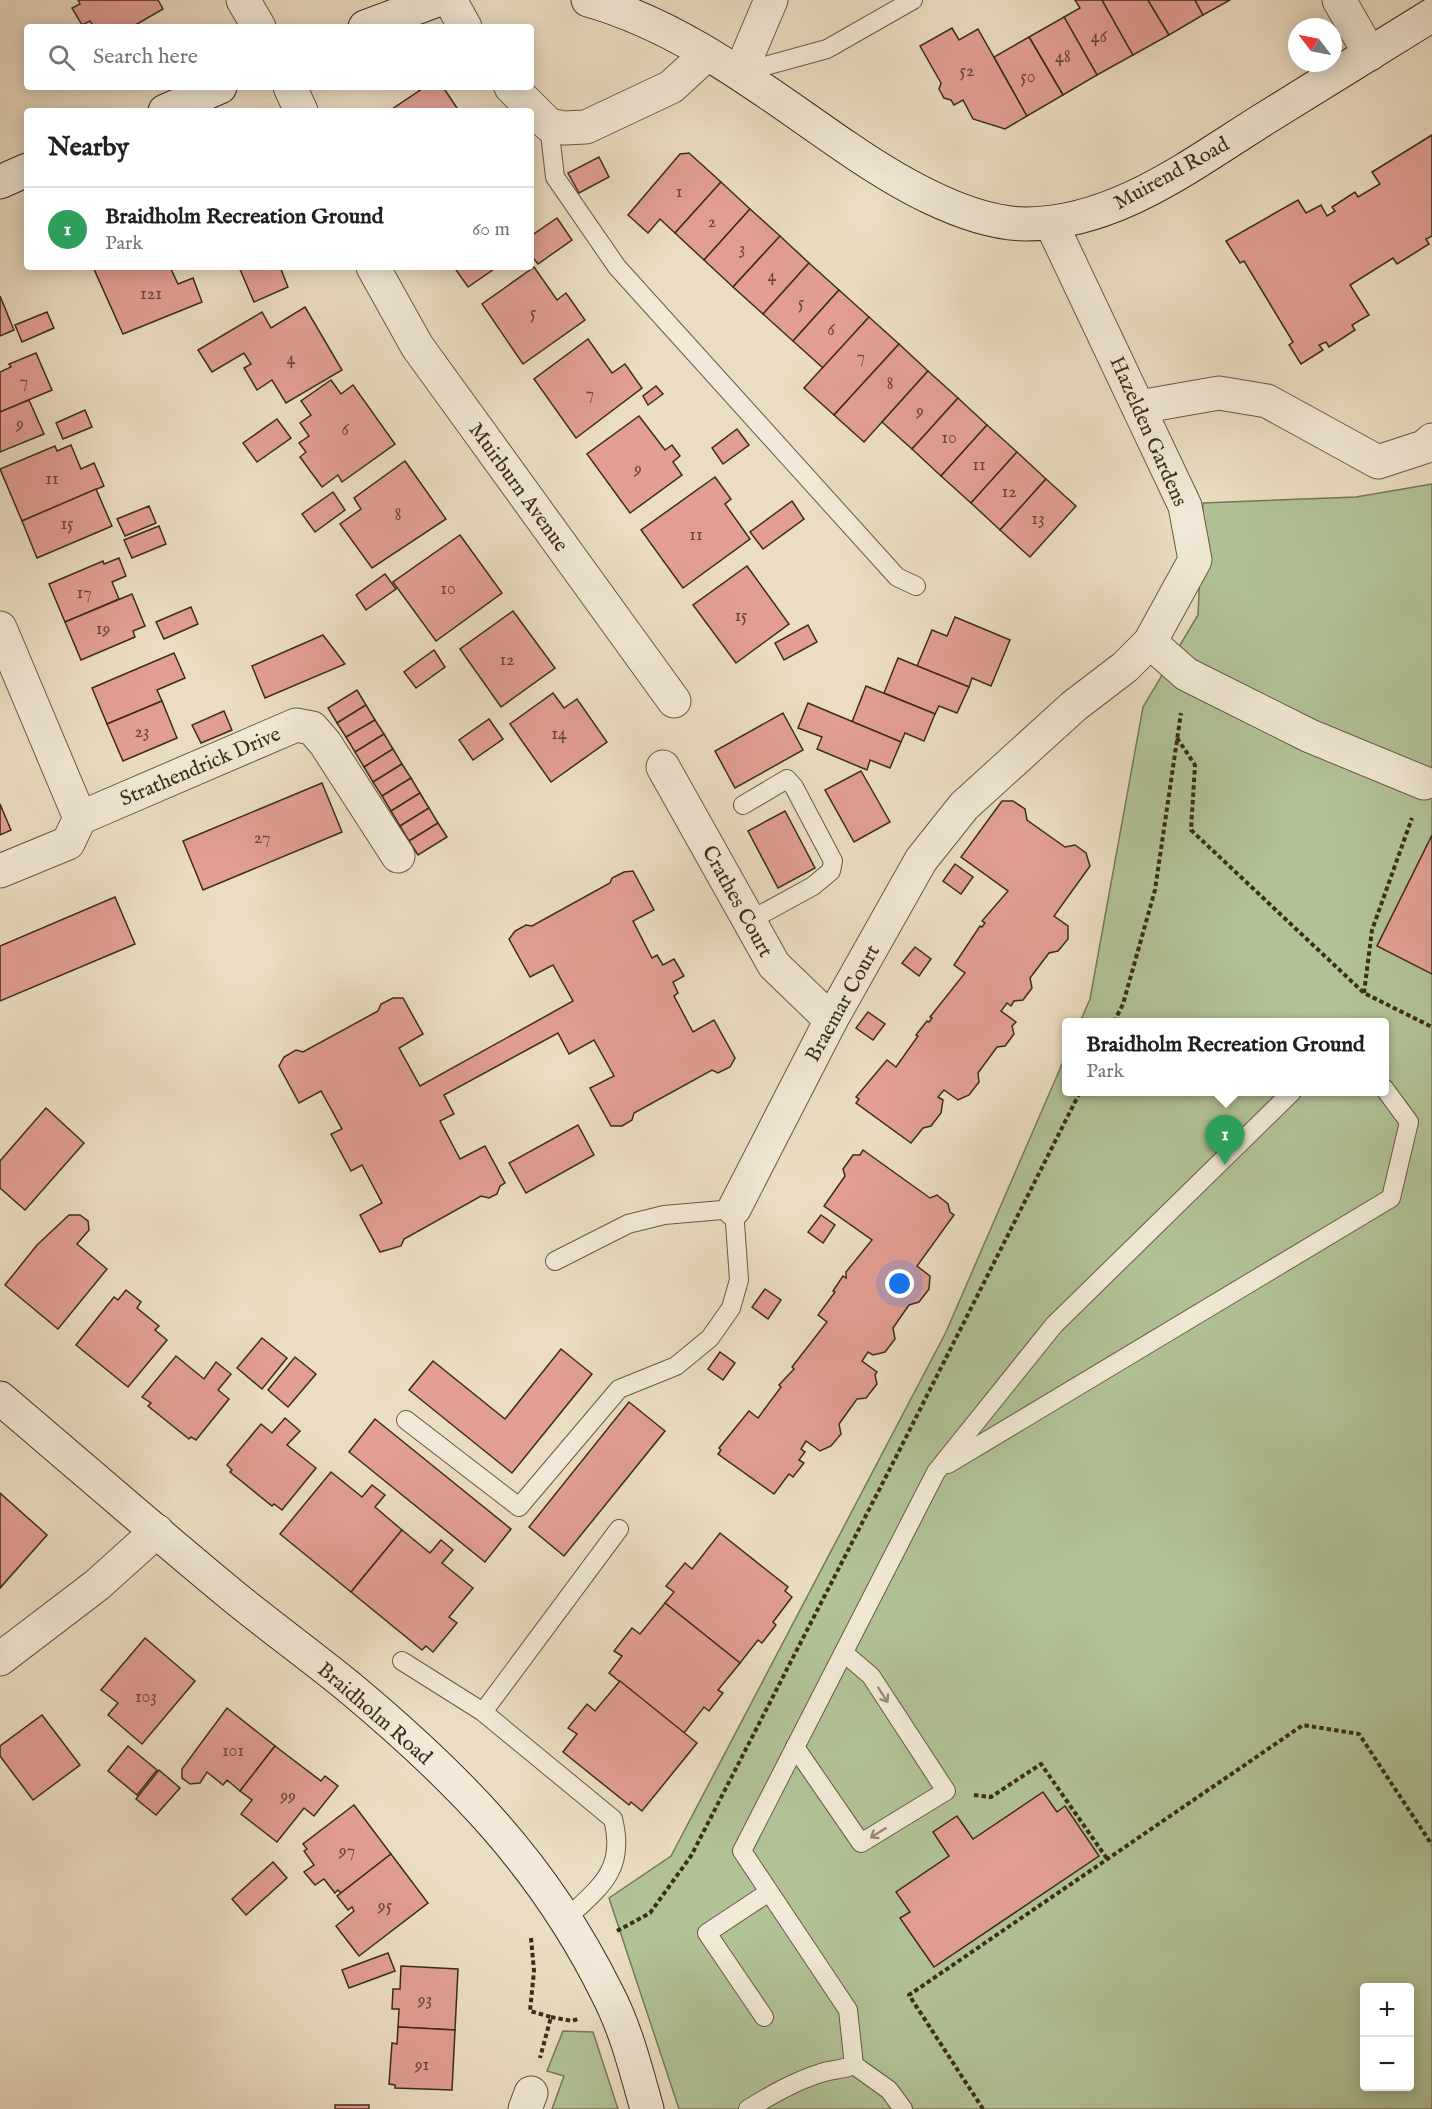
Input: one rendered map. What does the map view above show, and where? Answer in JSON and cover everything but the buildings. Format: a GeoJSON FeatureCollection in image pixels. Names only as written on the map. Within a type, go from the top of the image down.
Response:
{"type":"FeatureCollection","features":[{"type":"Feature","properties":{"kind":"street"},"geometry":{"type":"LineString","coordinates":[[243,0],[257,24]]}},
{"type":"Feature","properties":{"kind":"street"},"geometry":{"type":"LineString","coordinates":[[372,24],[437,0]]}},
{"type":"Feature","properties":{"kind":"street"},"geometry":{"type":"LineString","coordinates":[[450,0],[463,24]]}},
{"type":"Feature","properties":{"kind":"street","name":"Muirend Road"},"geometry":{"type":"LineString","coordinates":[[588,0],[639,17],[707,54],[740,74],[875,167],[934,200],[988,217],[1022,224],[1051,223],[1082,217],[1116,205],[1168,179],[1432,15]]}},
{"type":"Feature","properties":{"kind":"street"},"geometry":{"type":"LineString","coordinates":[[740,74],[771,0]]}},
{"type":"Feature","properties":{"kind":"street"},"geometry":{"type":"LineString","coordinates":[[1339,0],[1370,54]]}},
{"type":"Feature","properties":{"kind":"street"},"geometry":{"type":"LineString","coordinates":[[534,110],[549,125],[564,128],[586,127],[671,87],[707,54]]}},
{"type":"Feature","properties":{"kind":"street"},"geometry":{"type":"LineString","coordinates":[[172,108],[213,90]]}},
{"type":"Feature","properties":{"kind":"street"},"geometry":{"type":"LineString","coordinates":[[291,90],[300,108]]}},
{"type":"Feature","properties":{"kind":"street"},"geometry":{"type":"LineString","coordinates":[[514,90],[532,108]]}},
{"type":"Feature","properties":{"kind":"street"},"geometry":{"type":"LineString","coordinates":[[0,182],[24,171]]}},
{"type":"Feature","properties":{"kind":"street","name":"Hazelden Gardens"},"geometry":{"type":"LineString","coordinates":[[964,806],[1074,706],[1125,667],[1150,642],[1195,560],[1185,506],[1051,223]]}},
{"type":"Feature","properties":{"kind":"street","name":"Muirburn Avenue"},"geometry":{"type":"LineString","coordinates":[[375,270],[417,346],[674,700]]}},
{"type":"Feature","properties":{"kind":"street"},"geometry":{"type":"LineString","coordinates":[[1140,407],[1219,393],[1267,401],[1378,462],[1424,447],[1432,440]]}},
{"type":"Feature","properties":{"kind":"street"},"geometry":{"type":"LineString","coordinates":[[0,628],[80,818],[68,843],[0,871]]}},
{"type":"Feature","properties":{"kind":"street"},"geometry":{"type":"LineString","coordinates":[[1150,642],[1186,674],[1310,736],[1424,783]]}},
{"type":"Feature","properties":{"kind":"street","name":"Strathendrick Drive"},"geometry":{"type":"LineString","coordinates":[[80,818],[296,725],[312,728],[325,744],[398,856]]}},
{"type":"Feature","properties":{"kind":"street","name":"Crathes Court"},"geometry":{"type":"LineString","coordinates":[[663,767],[774,965],[831,1020]]}},
{"type":"Feature","properties":{"kind":"street","name":"Braemar Court"},"geometry":{"type":"LineString","coordinates":[[734,1209],[831,1020],[921,860],[964,806]]}},
{"type":"Feature","properties":{"kind":"street","name":"Braidholm Road"},"geometry":{"type":"LineString","coordinates":[[0,1398],[233,1596],[349,1687],[443,1771],[497,1825],[559,1908],[608,1993],[633,2058],[647,2109]]}},
{"type":"Feature","properties":{"kind":"street"},"geometry":{"type":"LineString","coordinates":[[0,1659],[97,1585],[157,1531]]}},
{"type":"Feature","properties":{"kind":"lane"},"geometry":{"type":"LineString","coordinates":[[740,74],[827,49],[914,0]]}},
{"type":"Feature","properties":{"kind":"lane"},"geometry":{"type":"LineString","coordinates":[[549,125],[555,177],[617,267],[897,577],[916,586]]}},
{"type":"Feature","properties":{"kind":"lane"},"geometry":{"type":"LineString","coordinates":[[743,805],[787,779],[794,787],[833,861],[831,872],[813,885],[749,921]]}},
{"type":"Feature","properties":{"kind":"lane"},"geometry":{"type":"LineString","coordinates":[[936,1472],[1391,1198],[1409,1122],[1389,1095]]}},
{"type":"Feature","properties":{"kind":"lane"},"geometry":{"type":"LineString","coordinates":[[903,2109],[889,2090],[854,2065],[848,2010],[742,1851],[936,1472],[1054,1325],[1288,1096]]}},
{"type":"Feature","properties":{"kind":"lane"},"geometry":{"type":"LineString","coordinates":[[406,1420],[519,1507],[619,1389],[676,1366],[710,1338],[731,1308],[739,1280],[734,1209],[664,1215],[628,1224],[555,1261]]}},
{"type":"Feature","properties":{"kind":"lane"},"geometry":{"type":"LineString","coordinates":[[483,1712],[620,1529]]}},
{"type":"Feature","properties":{"kind":"lane"},"geometry":{"type":"LineString","coordinates":[[795,1747],[861,1843],[946,1791],[871,1676],[844,1653]]}},
{"type":"Feature","properties":{"kind":"lane"},"geometry":{"type":"LineString","coordinates":[[402,1661],[483,1712],[613,1819],[618,1838],[615,1861],[609,1878],[559,1908]]}},
{"type":"Feature","properties":{"kind":"lane"},"geometry":{"type":"LineString","coordinates":[[764,2017],[707,1933],[769,1892]]}},
{"type":"Feature","properties":{"kind":"lane"},"geometry":{"type":"LineString","coordinates":[[747,2109],[788,2086],[823,2072],[842,2070],[854,2065]]}},
{"type":"Feature","properties":{"kind":"path"},"geometry":{"type":"LineString","coordinates":[[1116,1018],[1123,1004],[1155,890],[1186,674]]}},
{"type":"Feature","properties":{"kind":"path"},"geometry":{"type":"LineString","coordinates":[[1177,738],[1195,765],[1191,830],[1364,993],[1432,1027]]}},
{"type":"Feature","properties":{"kind":"path"},"geometry":{"type":"LineString","coordinates":[[1364,993],[1372,930],[1424,783]]}},
{"type":"Feature","properties":{"kind":"path"},"geometry":{"type":"LineString","coordinates":[[582,1949],[650,1913],[691,1856],[1078,1096]]}},
{"type":"Feature","properties":{"kind":"path"},"geometry":{"type":"LineString","coordinates":[[983,2109],[909,1995],[1303,1725],[1359,1734],[1432,1845]]}},
{"type":"Feature","properties":{"kind":"path"},"geometry":{"type":"LineString","coordinates":[[946,1791],[991,1797],[1041,1764],[1108,1860]]}},
{"type":"Feature","properties":{"kind":"path"},"geometry":{"type":"LineString","coordinates":[[528,2101],[551,2017],[530,2011],[534,1971],[529,1925],[559,1908]]}},
{"type":"Feature","properties":{"kind":"green space"},"geometry":{"type":"Polygon","coordinates":[[[1432,484],[1432,2109],[679,2109],[609,1898],[671,1856],[946,1332],[1062,1064],[1062,1096],[1389,1096],[1389,1018],[1082,1018],[1090,999],[1143,707],[1198,615],[1203,503],[1356,497],[1432,484]]]}},
{"type":"Feature","properties":{"kind":"green space"},"geometry":{"type":"Polygon","coordinates":[[[563,2031],[593,2032],[618,2109],[552,2109],[564,2076],[547,2071],[563,2031]]]}},
{"type":"Feature","properties":{"kind":"place","name":"Braidholm Recreation Ground"},"geometry":{"type":"Point","coordinates":[1225,1165]}}]}
